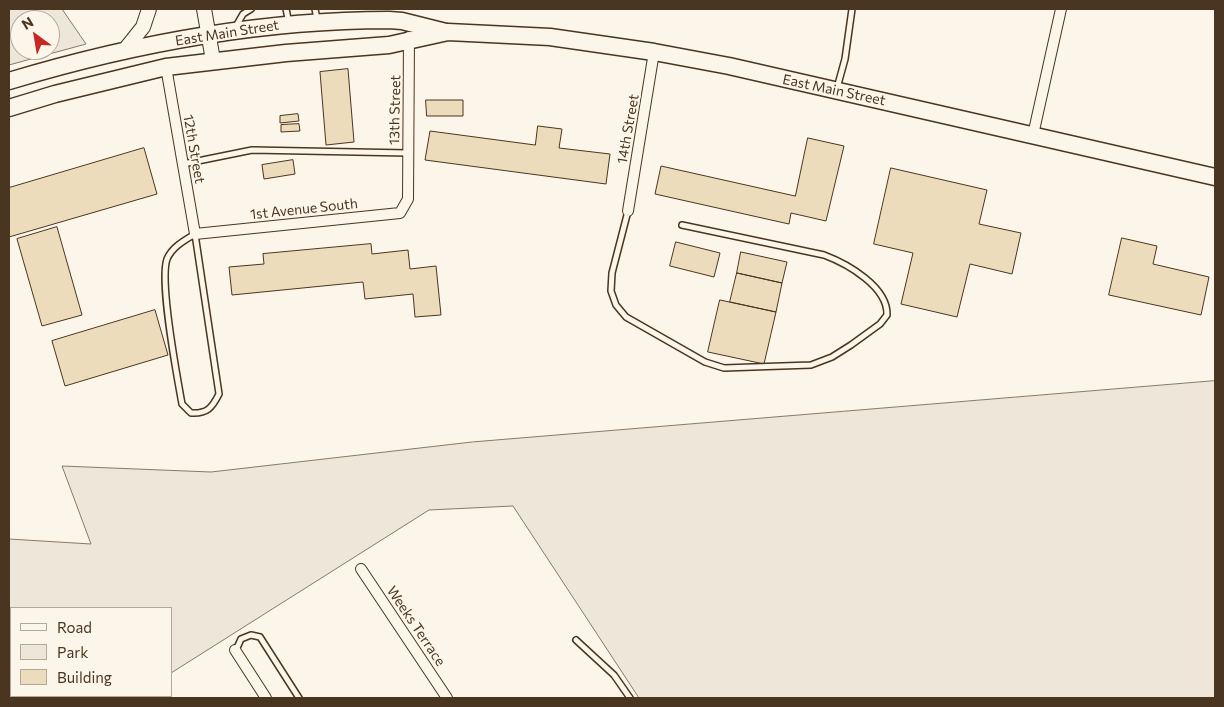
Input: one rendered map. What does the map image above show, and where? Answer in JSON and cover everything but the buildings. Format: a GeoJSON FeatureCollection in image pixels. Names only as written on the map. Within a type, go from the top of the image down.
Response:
{"type":"FeatureCollection","features":[{"type":"Feature","properties":{"kind":"highway","name":"East Main Street"},"geometry":{"type":"LineString","coordinates":[[9,82],[123,52],[208,34],[234,31],[287,16],[316,15],[389,20],[409,22],[448,32],[550,37],[654,52],[729,66],[1215,177]]}},
{"type":"Feature","properties":{"kind":"highway","name":"East Main Street"},"geometry":{"type":"LineString","coordinates":[[9,108],[88,85],[166,68],[213,60],[409,42],[448,32]]}},
{"type":"Feature","properties":{"kind":"main road"},"geometry":{"type":"LineString","coordinates":[[123,52],[143,27],[149,9]]}},
{"type":"Feature","properties":{"kind":"main road"},"geometry":{"type":"LineString","coordinates":[[204,9],[213,60]]}},
{"type":"Feature","properties":{"kind":"street"},"geometry":{"type":"LineString","coordinates":[[1034,135],[1061,9]]}},
{"type":"Feature","properties":{"kind":"street","name":"13th Street"},"geometry":{"type":"LineString","coordinates":[[408,199],[409,22]]}},
{"type":"Feature","properties":{"kind":"street","name":"14th Street"},"geometry":{"type":"LineString","coordinates":[[628,211],[654,52]]}},
{"type":"Feature","properties":{"kind":"street","name":"12th Street"},"geometry":{"type":"LineString","coordinates":[[166,68],[195,234]]}},
{"type":"Feature","properties":{"kind":"street","name":"1st Avenue South"},"geometry":{"type":"LineString","coordinates":[[195,234],[400,213],[408,199]]}},
{"type":"Feature","properties":{"kind":"street","name":"Weeks Terrace"},"geometry":{"type":"LineString","coordinates":[[361,569],[447,698]]}},
{"type":"Feature","properties":{"kind":"street"},"geometry":{"type":"LineString","coordinates":[[235,650],[266,698]]}},
{"type":"Feature","properties":{"kind":"lane"},"geometry":{"type":"LineString","coordinates":[[234,31],[242,14],[251,9]]}},
{"type":"Feature","properties":{"kind":"lane"},"geometry":{"type":"LineString","coordinates":[[836,91],[845,59],[852,9]]}},
{"type":"Feature","properties":{"kind":"lane"},"geometry":{"type":"LineString","coordinates":[[182,164],[252,150],[408,153]]}},
{"type":"Feature","properties":{"kind":"lane"},"geometry":{"type":"LineString","coordinates":[[628,211],[612,273],[612,291],[616,305],[626,317],[705,362],[724,368],[811,365],[832,357],[851,345],[880,324],[887,315],[887,305],[868,281],[842,262],[824,255],[682,225]]}},
{"type":"Feature","properties":{"kind":"lane"},"geometry":{"type":"LineString","coordinates":[[195,234],[220,394],[212,408],[202,414],[190,412],[182,404],[165,281],[168,258],[179,244],[195,234]]}},
{"type":"Feature","properties":{"kind":"lane"},"geometry":{"type":"LineString","coordinates":[[235,650],[241,639],[251,635],[260,637],[299,698]]}},
{"type":"Feature","properties":{"kind":"lane"},"geometry":{"type":"LineString","coordinates":[[576,640],[614,675],[630,698]]}},
{"type":"Feature","properties":{"kind":"green space"},"geometry":{"type":"Polygon","coordinates":[[[9,9],[62,9],[86,44],[60,51],[60,10],[10,10],[10,60],[27,60],[9,65],[9,9]]]}},
{"type":"Feature","properties":{"kind":"green space"},"geometry":{"type":"Polygon","coordinates":[[[1215,381],[1215,698],[639,698],[513,506],[429,510],[172,672],[172,607],[10,607],[10,697],[135,697],[9,698],[9,539],[91,544],[62,466],[211,472],[472,442],[1215,381]]]}}]}
